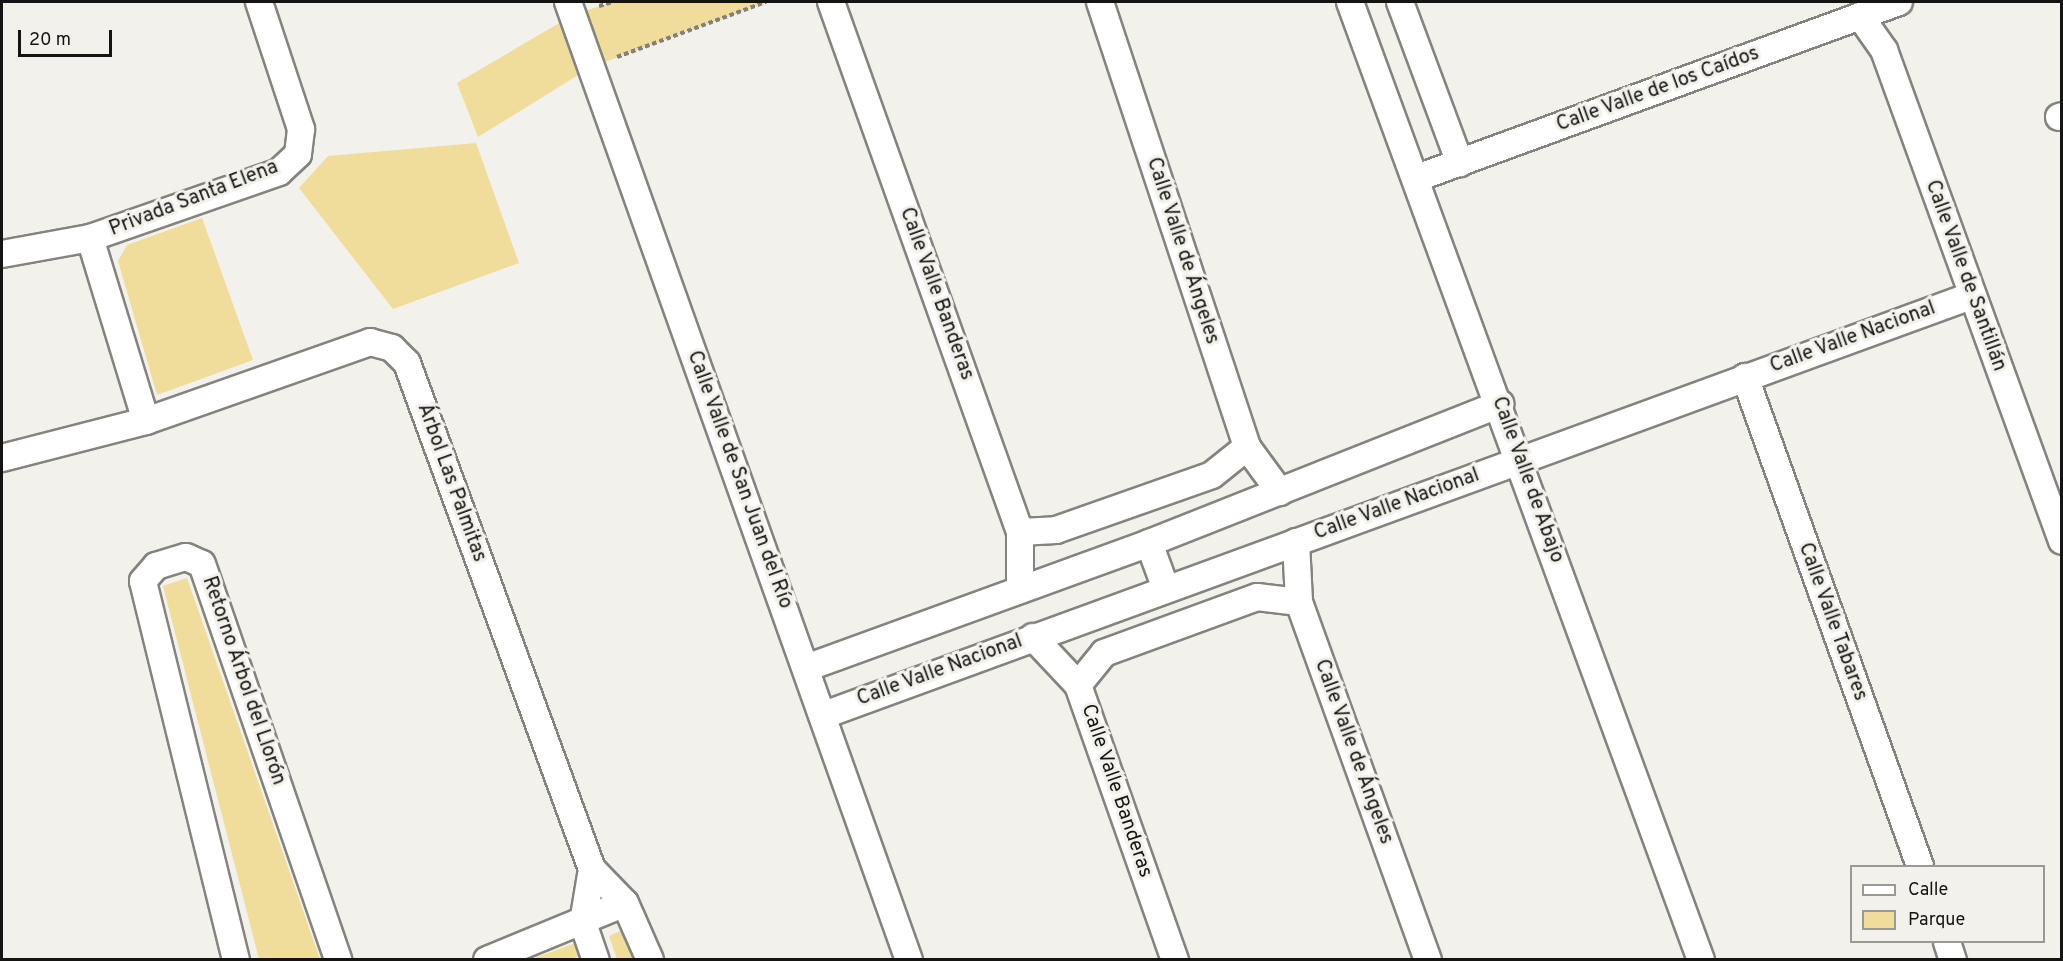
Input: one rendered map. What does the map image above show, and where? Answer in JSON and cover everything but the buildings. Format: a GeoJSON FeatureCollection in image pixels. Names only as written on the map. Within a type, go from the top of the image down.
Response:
{"type":"FeatureCollection","features":[{"type":"Feature","properties":{"kind":"street","name":"Privada Santa Elena"},"geometry":{"type":"LineString","coordinates":[[2,254],[90,238],[279,172],[298,154],[301,129],[259,2]]}},
{"type":"Feature","properties":{"kind":"street","name":"Calle Valle de San Juan del Río"},"geometry":{"type":"LineString","coordinates":[[568,2],[824,715],[909,960]]}},
{"type":"Feature","properties":{"kind":"street","name":"Calle Valle Banderas"},"geometry":{"type":"LineString","coordinates":[[831,2],[1020,532],[1020,590]]}},
{"type":"Feature","properties":{"kind":"street","name":"Calle Valle de Ángeles"},"geometry":{"type":"LineString","coordinates":[[1100,2],[1247,447],[1280,492]]}},
{"type":"Feature","properties":{"kind":"street","name":"Calle Valle de Abajo"},"geometry":{"type":"LineString","coordinates":[[1350,2],[1500,404],[1701,960]]}},
{"type":"Feature","properties":{"kind":"street"},"geometry":{"type":"LineString","coordinates":[[1400,2],[1460,163]]}},
{"type":"Feature","properties":{"kind":"street","name":"Calle Valle de los Caídos"},"geometry":{"type":"LineString","coordinates":[[1417,178],[1899,2]]}},
{"type":"Feature","properties":{"kind":"street","name":"Calle Valle de Santillán"},"geometry":{"type":"LineString","coordinates":[[1860,16],[1884,50],[2061,541]]}},
{"type":"Feature","properties":{"kind":"street"},"geometry":{"type":"LineString","coordinates":[[90,238],[146,421]]}},
{"type":"Feature","properties":{"kind":"street","name":"Calle Valle Nacional"},"geometry":{"type":"LineString","coordinates":[[824,715],[1971,296]]}},
{"type":"Feature","properties":{"kind":"street","name":"Árbol Las Palmitas"},"geometry":{"type":"LineString","coordinates":[[2,458],[146,421],[370,342],[392,348],[407,363],[592,869],[626,903]]}},
{"type":"Feature","properties":{"kind":"street","name":"Calle Valle Tabares"},"geometry":{"type":"LineString","coordinates":[[1745,377],[1919,865]]}},
{"type":"Feature","properties":{"kind":"street"},"geometry":{"type":"LineString","coordinates":[[806,668],[1149,543],[1500,404]]}},
{"type":"Feature","properties":{"kind":"street"},"geometry":{"type":"LineString","coordinates":[[1020,532],[1056,530],[1212,475],[1247,447]]}},
{"type":"Feature","properties":{"kind":"street","name":"Calle Valle de Ángeles"},"geometry":{"type":"LineString","coordinates":[[1296,542],[1299,602],[1428,960]]}},
{"type":"Feature","properties":{"kind":"street"},"geometry":{"type":"LineString","coordinates":[[1149,543],[1166,589]]}},
{"type":"Feature","properties":{"kind":"street","name":"Retorno Árbol del Llorón"},"geometry":{"type":"LineString","coordinates":[[236,960],[143,581],[156,566],[186,557],[202,564],[339,960]]}},
{"type":"Feature","properties":{"kind":"street"},"geometry":{"type":"LineString","coordinates":[[1078,685],[1104,653],[1257,597],[1299,602]]}},
{"type":"Feature","properties":{"kind":"street","name":"Calle Valle Banderas"},"geometry":{"type":"LineString","coordinates":[[1033,637],[1078,685],[1175,960]]}},
{"type":"Feature","properties":{"kind":"street","name":"Árbol Las Palmitas"},"geometry":{"type":"LineString","coordinates":[[583,923],[592,869]]}},
{"type":"Feature","properties":{"kind":"street"},"geometry":{"type":"LineString","coordinates":[[487,960],[583,923],[626,903],[650,960]]}},
{"type":"Feature","properties":{"kind":"street"},"geometry":{"type":"LineString","coordinates":[[583,923],[596,960]]}},
{"type":"Feature","properties":{"kind":"street"},"geometry":{"type":"LineString","coordinates":[[1947,943],[1953,960]]}},
{"type":"Feature","properties":{"kind":"path"},"geometry":{"type":"LineString","coordinates":[[591,67],[766,2]]}},
{"type":"Feature","properties":{"kind":"green space"},"geometry":{"type":"Polygon","coordinates":[[[612,2],[769,2],[591,67],[478,137],[457,83],[573,15],[612,2]]]}},
{"type":"Feature","properties":{"kind":"green space"},"geometry":{"type":"Polygon","coordinates":[[[476,143],[519,263],[393,309],[299,188],[328,156],[476,143]]]}},
{"type":"Feature","properties":{"kind":"green space"},"geometry":{"type":"Polygon","coordinates":[[[202,218],[253,360],[157,395],[118,261],[127,245],[202,218]]]}},
{"type":"Feature","properties":{"kind":"green space"},"geometry":{"type":"Polygon","coordinates":[[[187,578],[320,959],[259,959],[163,586],[187,578]]]}},
{"type":"Feature","properties":{"kind":"green space"},"geometry":{"type":"Polygon","coordinates":[[[622,930],[633,959],[617,959],[609,936],[622,930]]]}},
{"type":"Feature","properties":{"kind":"green space"},"geometry":{"type":"Polygon","coordinates":[[[578,942],[582,955],[571,959],[530,960],[578,942]]]}}]}
